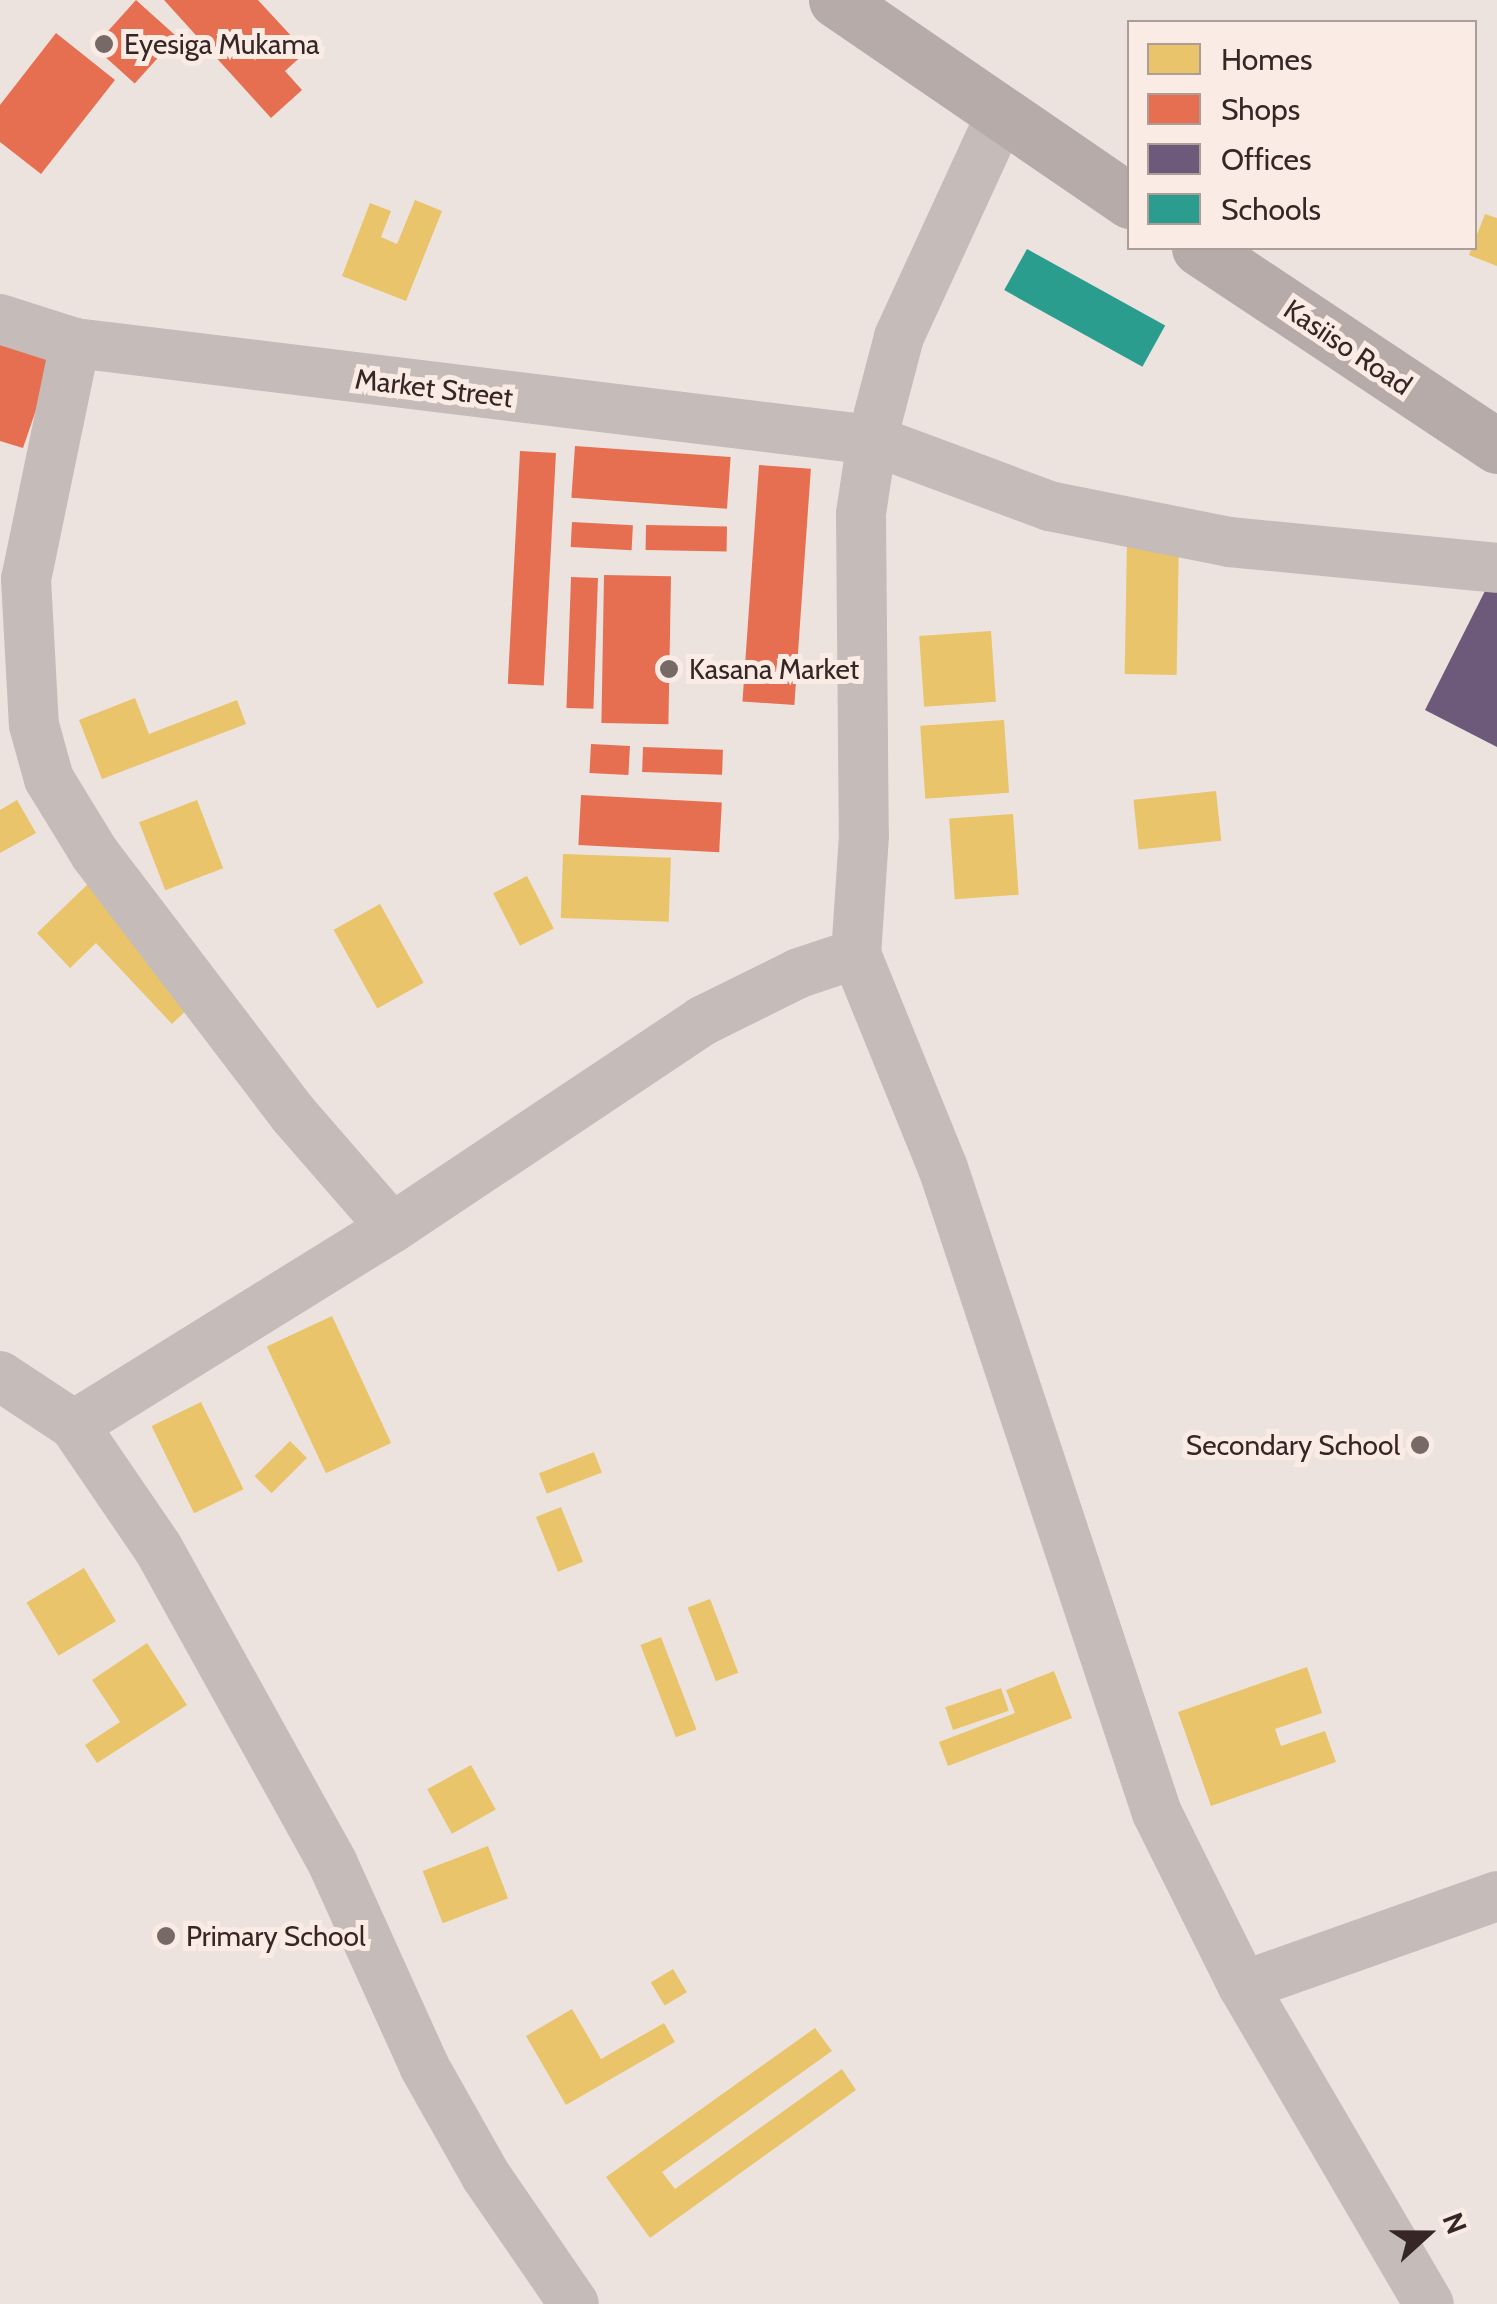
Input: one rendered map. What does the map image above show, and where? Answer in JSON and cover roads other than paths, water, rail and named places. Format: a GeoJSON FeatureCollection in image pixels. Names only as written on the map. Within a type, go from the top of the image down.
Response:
{"type":"FeatureCollection","features":[{"type":"Feature","properties":{"kind":"main road"},"geometry":{"type":"LineString","coordinates":[[836,0],[1127,199]]}},
{"type":"Feature","properties":{"kind":"main road","name":"Kasiiso Road"},"geometry":{"type":"LineString","coordinates":[[1203,250],[1497,446]]}},
{"type":"Feature","properties":{"kind":"street"},"geometry":{"type":"LineString","coordinates":[[1001,116],[899,337],[872,440],[861,514],[864,797],[856,954],[943,1168],[1157,1813],[1243,1986],[1430,2304]]}},
{"type":"Feature","properties":{"kind":"street","name":"Market Street"},"geometry":{"type":"LineString","coordinates":[[0,319],[75,343],[872,440],[1050,506],[1229,542],[1497,568]]}},
{"type":"Feature","properties":{"kind":"street"},"geometry":{"type":"LineString","coordinates":[[75,343],[26,578],[17,711],[49,779],[95,854],[293,1114],[392,1228]]}},
{"type":"Feature","properties":{"kind":"street"},"geometry":{"type":"LineString","coordinates":[[74,1425],[392,1228],[702,1021],[798,972],[856,954]]}},
{"type":"Feature","properties":{"kind":"street"},"geometry":{"type":"LineString","coordinates":[[0,1376],[74,1425],[158,1548],[333,1864],[424,2066],[486,2176],[571,2303]]}},
{"type":"Feature","properties":{"kind":"street"},"geometry":{"type":"LineString","coordinates":[[1243,1986],[1497,1896]]}},
{"type":"Feature","properties":{"kind":"place","name":"Eyesiga Mukama"},"geometry":{"type":"Point","coordinates":[104,44]}},
{"type":"Feature","properties":{"kind":"place","name":"Kasana Market"},"geometry":{"type":"Point","coordinates":[669,669]}},
{"type":"Feature","properties":{"kind":"place","name":"Secondary School"},"geometry":{"type":"Point","coordinates":[1420,1445]}},
{"type":"Feature","properties":{"kind":"place","name":"Primary School"},"geometry":{"type":"Point","coordinates":[166,1936]}}]}
